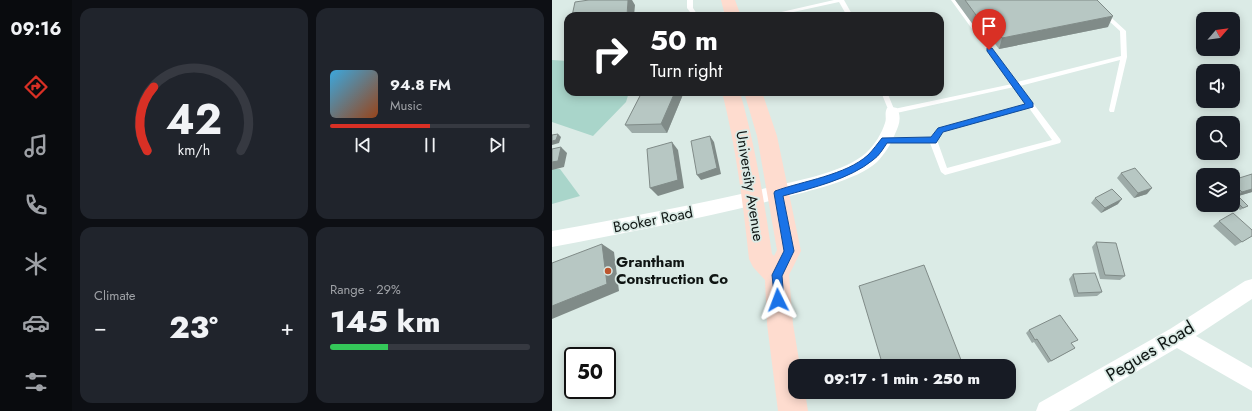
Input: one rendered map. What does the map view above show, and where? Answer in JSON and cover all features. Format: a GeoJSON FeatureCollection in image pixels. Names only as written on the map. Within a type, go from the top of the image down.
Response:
{"type":"FeatureCollection","features":[{"type":"Feature","properties":{"kind":"main road","name":"University Avenue"},"geometry":{"type":"LineString","coordinates":[[732,96],[740,126],[754,199],[761,259],[777,275],[789,251],[767,136],[753,96]]}},
{"type":"Feature","properties":{"kind":"main road"},"geometry":{"type":"LineString","coordinates":[[777,275],[780,324],[793,411]]}},
{"type":"Feature","properties":{"kind":"street","name":"Booker Road"},"geometry":{"type":"LineString","coordinates":[[552,240],[754,199],[816,183],[853,169],[871,158],[885,140],[893,122],[892,112]]}},
{"type":"Feature","properties":{"kind":"street","name":"Pegues Road"},"geometry":{"type":"LineString","coordinates":[[1047,411],[1177,336],[1252,288]]}},
{"type":"Feature","properties":{"kind":"street"},"geometry":{"type":"LineString","coordinates":[[1177,336],[1252,380]]}},
{"type":"Feature","properties":{"kind":"lane"},"geometry":{"type":"LineString","coordinates":[[690,0],[690,8],[693,12]]}},
{"type":"Feature","properties":{"kind":"lane"},"geometry":{"type":"LineString","coordinates":[[786,12],[841,0],[848,12]]}},
{"type":"Feature","properties":{"kind":"lane"},"geometry":{"type":"LineString","coordinates":[[933,140],[945,172],[1057,141],[954,0]]}},
{"type":"Feature","properties":{"kind":"lane"},"geometry":{"type":"LineString","coordinates":[[1089,0],[1123,31],[1124,56],[1112,110]]}},
{"type":"Feature","properties":{"kind":"lane"},"geometry":{"type":"LineString","coordinates":[[715,10],[735,11]]}},
{"type":"Feature","properties":{"kind":"lane"},"geometry":{"type":"LineString","coordinates":[[886,96],[892,112],[1015,85],[1124,56]]}},
{"type":"Feature","properties":{"kind":"lane"},"geometry":{"type":"LineString","coordinates":[[933,140],[940,130],[1030,105]]}},
{"type":"Feature","properties":{"kind":"lane"},"geometry":{"type":"LineString","coordinates":[[885,140],[933,140]]}},
{"type":"Feature","properties":{"kind":"green space"},"geometry":{"type":"Polygon","coordinates":[[[552,60],[564,61],[564,96],[628,96],[626,102],[593,136],[552,122],[552,60]]]}},
{"type":"Feature","properties":{"kind":"green space"},"geometry":{"type":"Polygon","coordinates":[[[552,169],[560,169],[580,196],[552,204],[552,169]]]}},
{"type":"Feature","properties":{"kind":"building"},"geometry":{"type":"Polygon","coordinates":[[[589,0],[628,0],[627,12],[573,12],[575,2],[589,0]]]}},
{"type":"Feature","properties":{"kind":"building"},"geometry":{"type":"Polygon","coordinates":[[[965,0],[1097,0],[1113,16],[1002,38],[992,24],[984,26],[965,0]]]}},
{"type":"Feature","properties":{"kind":"building"},"geometry":{"type":"Polygon","coordinates":[[[640,96],[673,96],[661,124],[625,125],[640,96]]]}},
{"type":"Feature","properties":{"kind":"building"},"geometry":{"type":"Polygon","coordinates":[[[558,134],[556,140],[552,141],[552,135],[558,134]]]}},
{"type":"Feature","properties":{"kind":"building"},"geometry":{"type":"Polygon","coordinates":[[[710,136],[717,168],[697,175],[691,141],[710,136]]]}},
{"type":"Feature","properties":{"kind":"building"},"geometry":{"type":"Polygon","coordinates":[[[672,142],[678,180],[650,188],[647,149],[672,142]]]}},
{"type":"Feature","properties":{"kind":"building"},"geometry":{"type":"Polygon","coordinates":[[[561,147],[558,161],[552,162],[552,149],[561,147]]]}},
{"type":"Feature","properties":{"kind":"building"},"geometry":{"type":"Polygon","coordinates":[[[1135,168],[1152,188],[1138,193],[1121,173],[1135,168]]]}},
{"type":"Feature","properties":{"kind":"building"},"geometry":{"type":"Polygon","coordinates":[[[1252,174],[1252,189],[1242,192],[1240,190],[1240,178],[1252,174]]]}},
{"type":"Feature","properties":{"kind":"building"},"geometry":{"type":"Polygon","coordinates":[[[1112,189],[1122,199],[1105,208],[1095,198],[1112,189]]]}},
{"type":"Feature","properties":{"kind":"building"},"geometry":{"type":"Polygon","coordinates":[[[1240,198],[1248,206],[1243,208],[1240,205],[1240,198]]]}},
{"type":"Feature","properties":{"kind":"building"},"geometry":{"type":"Polygon","coordinates":[[[1233,213],[1252,230],[1252,236],[1242,242],[1219,221],[1233,213]]]}},
{"type":"Feature","properties":{"kind":"building"},"geometry":{"type":"Polygon","coordinates":[[[1096,242],[1116,243],[1125,276],[1105,275],[1096,242]]]}},
{"type":"Feature","properties":{"kind":"building"},"geometry":{"type":"Polygon","coordinates":[[[602,244],[607,284],[552,306],[552,263],[602,244]]]}},
{"type":"Feature","properties":{"kind":"building"},"geometry":{"type":"Polygon","coordinates":[[[924,265],[961,359],[881,359],[859,286],[924,265]]]}},
{"type":"Feature","properties":{"kind":"building"},"geometry":{"type":"Polygon","coordinates":[[[1095,273],[1102,292],[1078,293],[1073,274],[1095,273]]]}},
{"type":"Feature","properties":{"kind":"building"},"geometry":{"type":"Polygon","coordinates":[[[1060,315],[1078,340],[1071,343],[1075,348],[1051,361],[1037,339],[1035,340],[1029,330],[1060,315]]]}},
{"type":"Feature","properties":{"kind":"place","name":"Grantham Construction Co"},"geometry":{"type":"Point","coordinates":[608,271]}},
{"type":"Feature","properties":{"kind":"route"},"geometry":{"type":"LineString","coordinates":[[778,300],[777,275],[789,251],[778,193],[798,189],[853,169],[871,158],[885,140],[933,140],[940,130],[1030,105],[989,50]]}}]}
